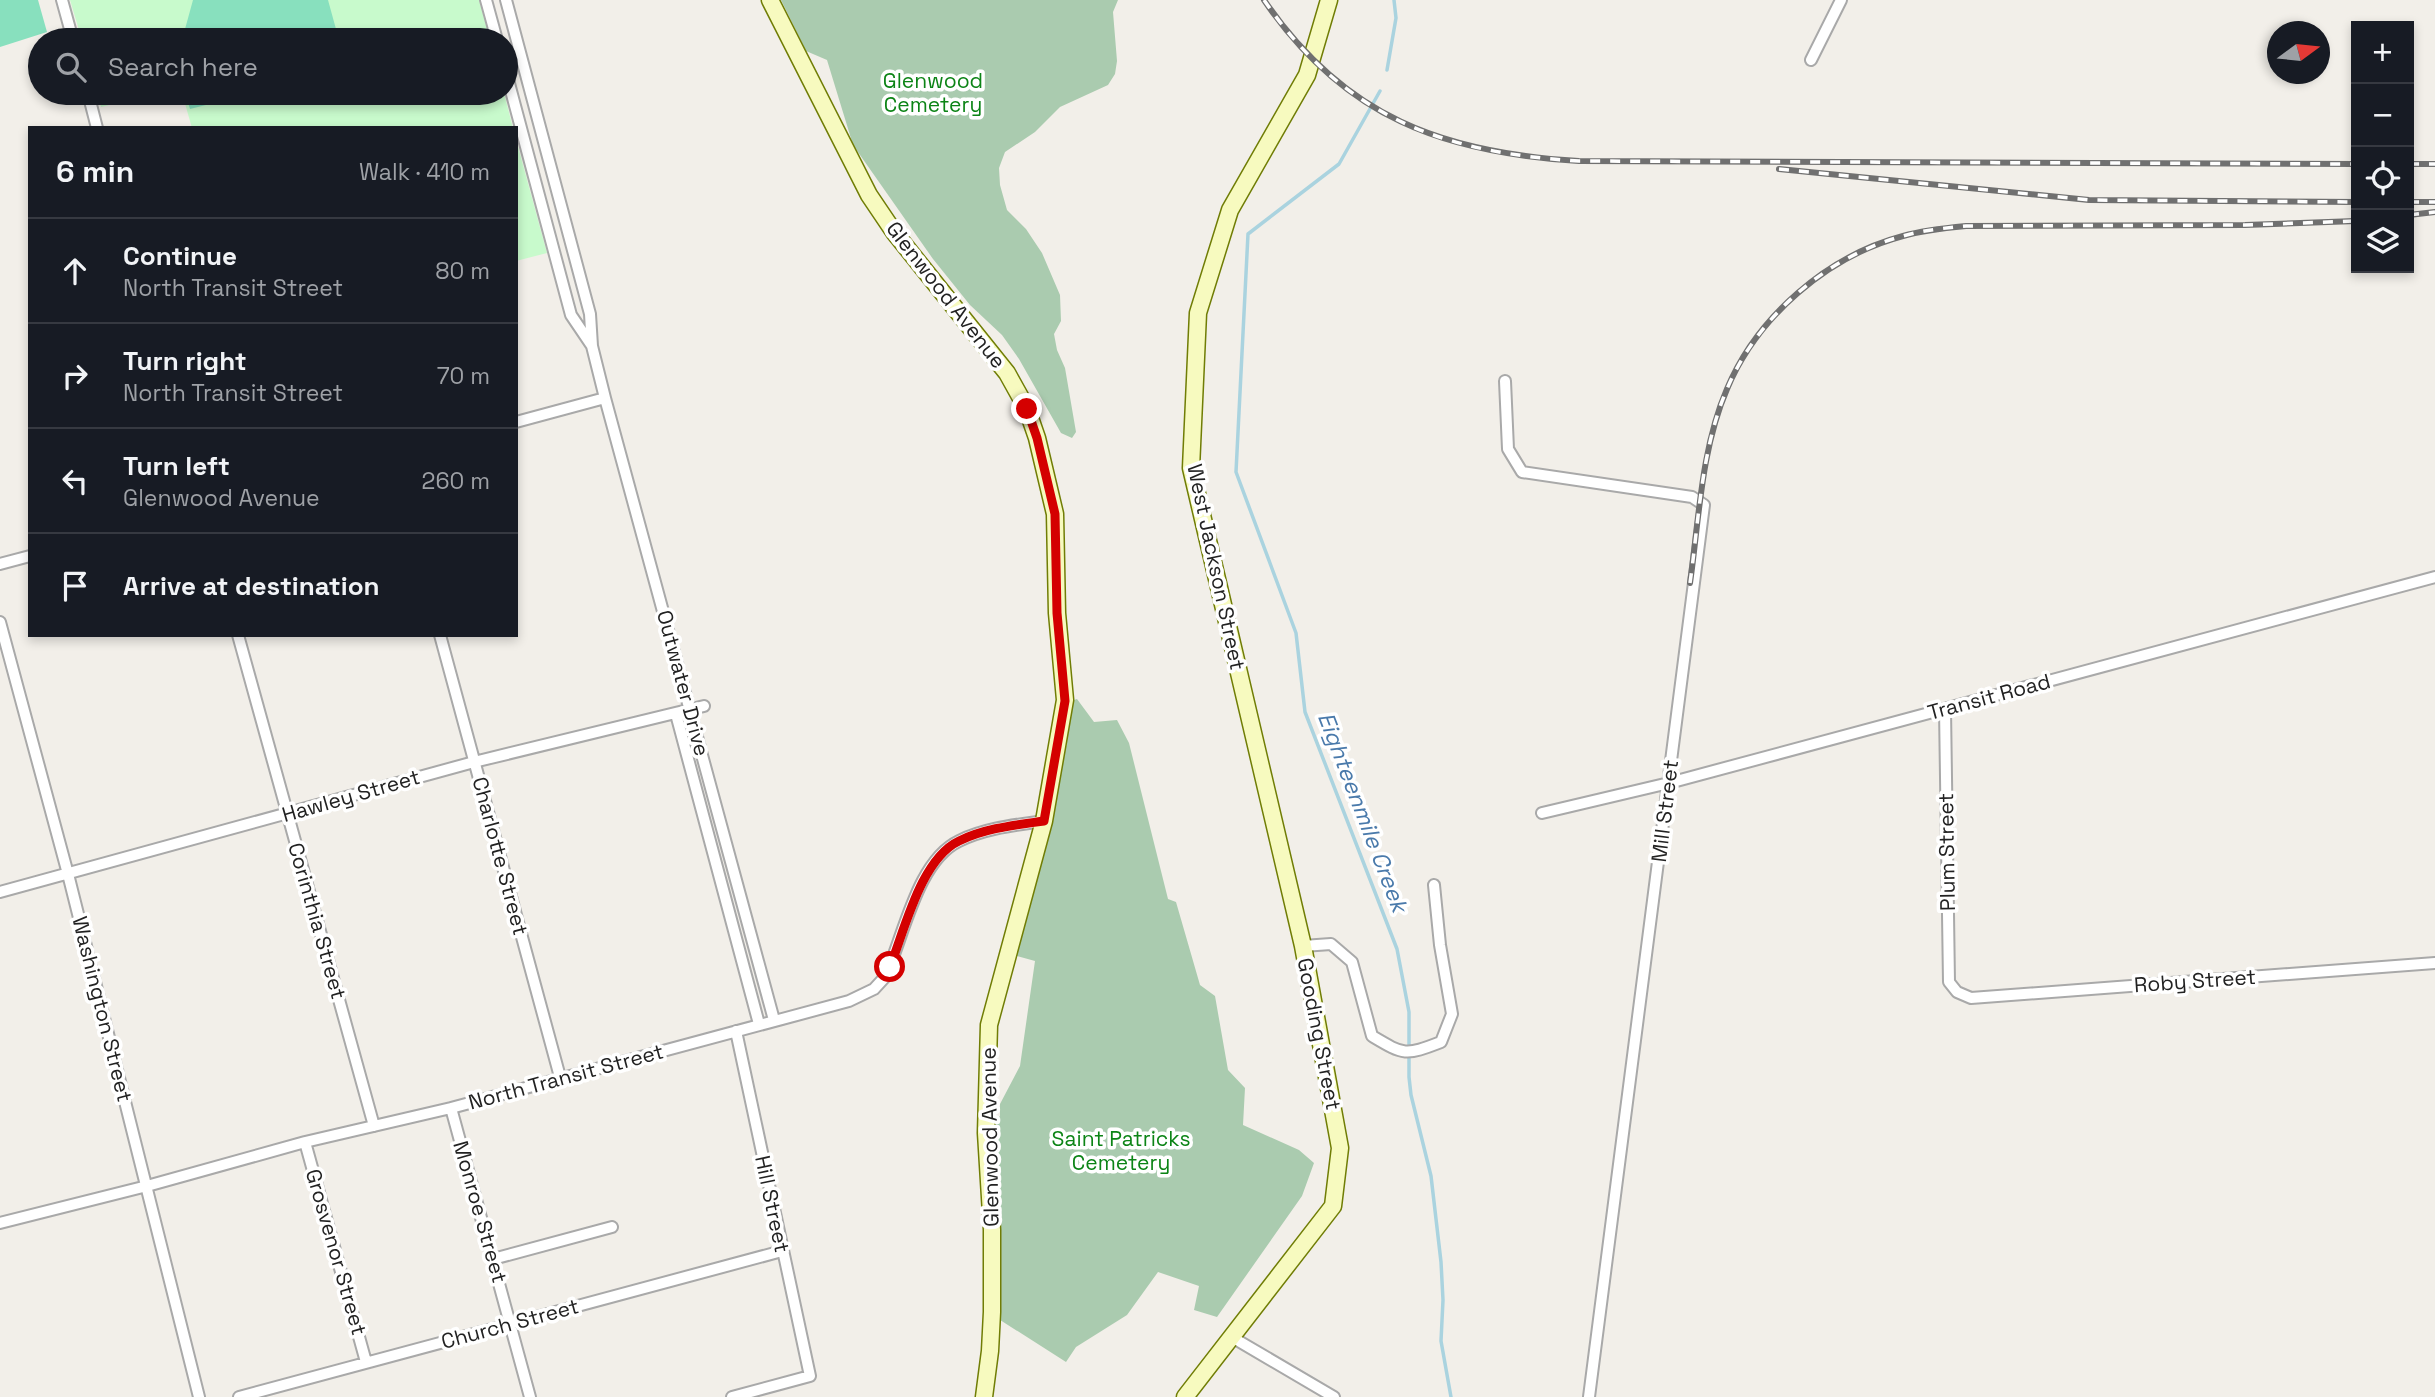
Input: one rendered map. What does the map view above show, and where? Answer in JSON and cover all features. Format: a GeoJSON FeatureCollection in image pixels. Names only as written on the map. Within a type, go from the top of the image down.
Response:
{"type":"FeatureCollection","features":[{"type":"Feature","properties":{"kind":"street"},"geometry":{"type":"LineString","coordinates":[[62,0],[70,28]]}},
{"type":"Feature","properties":{"kind":"street"},"geometry":{"type":"LineString","coordinates":[[486,0],[494,28]]}},
{"type":"Feature","properties":{"kind":"street","name":"Outwater Drive"},"geometry":{"type":"LineString","coordinates":[[506,0],[513,28]]}},
{"type":"Feature","properties":{"kind":"street","name":"Glenwood Avenue"},"geometry":{"type":"LineString","coordinates":[[770,0],[869,195],[894,232],[1007,373],[1027,409],[1037,438],[1055,514],[1051,614],[1065,701],[1044,821],[989,1025],[986,1133],[992,1230],[992,1312],[984,1397]]}},
{"type":"Feature","properties":{"kind":"street","name":"West Jackson Street"},"geometry":{"type":"LineString","coordinates":[[1303,946],[1191,468],[1198,313],[1230,210],[1307,75],[1329,0]]}},
{"type":"Feature","properties":{"kind":"street"},"geometry":{"type":"LineString","coordinates":[[1811,60],[1841,0]]}},
{"type":"Feature","properties":{"kind":"street","name":"Outwater Drive"},"geometry":{"type":"LineString","coordinates":[[518,45],[590,314],[592,346],[605,398],[774,1020]]}},
{"type":"Feature","properties":{"kind":"street"},"geometry":{"type":"LineString","coordinates":[[91,105],[96,126]]}},
{"type":"Feature","properties":{"kind":"street","name":"Outwater Drive"},"geometry":{"type":"LineString","coordinates":[[515,105],[571,315],[592,346]]}},
{"type":"Feature","properties":{"kind":"street","name":"Mill Street"},"geometry":{"type":"LineString","coordinates":[[1505,381],[1508,449],[1522,472],[1692,496],[1703,505],[1589,1397]]}},
{"type":"Feature","properties":{"kind":"street"},"geometry":{"type":"LineString","coordinates":[[518,421],[605,398]]}},
{"type":"Feature","properties":{"kind":"street"},"geometry":{"type":"LineString","coordinates":[[0,564],[28,557]]}},
{"type":"Feature","properties":{"kind":"street","name":"Transit Road"},"geometry":{"type":"LineString","coordinates":[[1542,813],[1669,783],[2435,578]]}},
{"type":"Feature","properties":{"kind":"street","name":"Washington Street"},"geometry":{"type":"LineString","coordinates":[[0,622],[68,874],[199,1397]]}},
{"type":"Feature","properties":{"kind":"street","name":"Corinthia Street"},"geometry":{"type":"LineString","coordinates":[[239,637],[374,1126]]}},
{"type":"Feature","properties":{"kind":"street","name":"Charlotte Street"},"geometry":{"type":"LineString","coordinates":[[441,637],[560,1077]]}},
{"type":"Feature","properties":{"kind":"street","name":"Hawley Street"},"geometry":{"type":"LineString","coordinates":[[0,892],[474,762],[704,706]]}},
{"type":"Feature","properties":{"kind":"street","name":"Plum Street"},"geometry":{"type":"LineString","coordinates":[[1945,709],[1949,982],[1957,992]]}},
{"type":"Feature","properties":{"kind":"street","name":"Outwater Drive"},"geometry":{"type":"LineString","coordinates":[[676,713],[759,1024]]}},
{"type":"Feature","properties":{"kind":"street","name":"North Transit Street"},"geometry":{"type":"LineString","coordinates":[[0,1223],[305,1142],[451,1108],[849,1001],[874,989],[890,967],[925,878],[944,850],[982,832],[1044,821]]}},
{"type":"Feature","properties":{"kind":"street","name":"Gooding Street"},"geometry":{"type":"LineString","coordinates":[[1185,1397],[1333,1206],[1340,1148],[1303,946],[1331,944],[1352,962],[1372,1036],[1398,1052],[1414,1052],[1441,1042],[1452,1014],[1440,945],[1434,885]]}},
{"type":"Feature","properties":{"kind":"street","name":"Roby Street"},"geometry":{"type":"LineString","coordinates":[[1957,992],[1971,998],[2435,963]]}},
{"type":"Feature","properties":{"kind":"street","name":"Hill Street"},"geometry":{"type":"LineString","coordinates":[[732,1397],[810,1376],[736,1031]]}},
{"type":"Feature","properties":{"kind":"street","name":"Monroe Street"},"geometry":{"type":"LineString","coordinates":[[451,1108],[530,1397]]}},
{"type":"Feature","properties":{"kind":"street","name":"Grosvenor Street"},"geometry":{"type":"LineString","coordinates":[[305,1142],[366,1362]]}},
{"type":"Feature","properties":{"kind":"street"},"geometry":{"type":"LineString","coordinates":[[493,1259],[612,1227]]}},
{"type":"Feature","properties":{"kind":"street","name":"Church Street"},"geometry":{"type":"LineString","coordinates":[[239,1397],[782,1251]]}},
{"type":"Feature","properties":{"kind":"street"},"geometry":{"type":"LineString","coordinates":[[1230,1336],[1319,1393],[1334,1397]]}},
{"type":"Feature","properties":{"kind":"green space"},"geometry":{"type":"Polygon","coordinates":[[[0,0],[38,0],[46,28],[28,28],[28,38],[0,47],[0,0]]]}},
{"type":"Feature","properties":{"kind":"green space"},"geometry":{"type":"Polygon","coordinates":[[[70,0],[479,0],[487,28],[78,28],[70,0]]]}},
{"type":"Feature","properties":{"kind":"green space"},"geometry":{"type":"Polygon","coordinates":[[[193,0],[328,0],[336,28],[185,28],[193,0]]]}},
{"type":"Feature","properties":{"kind":"green space","name":"Glenwood Cemetery"},"geometry":{"type":"Polygon","coordinates":[[[781,0],[1118,0],[1113,12],[1117,61],[1115,74],[1108,85],[1060,107],[1035,132],[1005,152],[999,168],[1000,185],[1007,210],[1026,229],[1042,253],[1060,295],[1061,321],[1054,334],[1065,368],[1076,432],[1072,438],[1061,433],[1019,359],[1002,335],[970,305],[933,259],[853,145],[827,60],[806,51],[781,0]]]}},
{"type":"Feature","properties":{"kind":"green space"},"geometry":{"type":"Polygon","coordinates":[[[185,105],[507,105],[512,126],[191,126],[185,105]]]}},
{"type":"Feature","properties":{"kind":"green space"},"geometry":{"type":"Polygon","coordinates":[[[189,105],[206,105],[190,109],[189,105]]]}},
{"type":"Feature","properties":{"kind":"green space"},"geometry":{"type":"Polygon","coordinates":[[[518,146],[547,253],[518,260],[518,146]]]}},
{"type":"Feature","properties":{"kind":"green space","name":"Saint Patricks Cemetery"},"geometry":{"type":"Polygon","coordinates":[[[1077,699],[1094,722],[1117,720],[1129,743],[1168,899],[1176,902],[1200,985],[1215,996],[1228,1070],[1245,1088],[1243,1125],[1299,1150],[1314,1163],[1302,1196],[1217,1317],[1194,1310],[1199,1286],[1158,1272],[1127,1315],[1076,1347],[1066,1362],[997,1318],[991,1122],[1000,1116],[1000,1104],[1020,1066],[1035,961],[1013,955],[1067,743],[1068,702],[1077,699]]]}},
{"type":"Feature","properties":{"kind":"waterway","name":"Eighteenmile Creek"},"geometry":{"type":"LineString","coordinates":[[1387,70],[1396,18],[1394,0]]}},
{"type":"Feature","properties":{"kind":"waterway","name":"Eighteenmile Creek"},"geometry":{"type":"LineString","coordinates":[[1380,91],[1339,164],[1248,234],[1236,472],[1296,633],[1305,712],[1397,949],[1409,1012],[1411,1095],[1431,1176],[1441,1262],[1441,1341],[1451,1397]]}},
{"type":"Feature","properties":{"kind":"railway"},"geometry":{"type":"LineString","coordinates":[[1264,0],[1295,40],[1328,73],[1363,100],[1400,121],[1441,137],[1484,149],[1530,157],[1579,161],[2351,164]]}},
{"type":"Feature","properties":{"kind":"railway"},"geometry":{"type":"LineString","coordinates":[[2414,164],[2435,164]]}},
{"type":"Feature","properties":{"kind":"railway"},"geometry":{"type":"LineString","coordinates":[[1779,169],[2089,200],[2351,202]]}},
{"type":"Feature","properties":{"kind":"railway"},"geometry":{"type":"LineString","coordinates":[[2414,202],[2435,202]]}},
{"type":"Feature","properties":{"kind":"railway"},"geometry":{"type":"LineString","coordinates":[[2414,214],[2435,212]]}},
{"type":"Feature","properties":{"kind":"railway"},"geometry":{"type":"LineString","coordinates":[[1690,583],[1706,460],[1718,412],[1727,389],[1756,338],[1776,314],[1822,274],[1848,258],[1903,236],[1966,226],[2245,225],[2351,221]]}},
{"type":"Feature","properties":{"kind":"route"},"geometry":{"type":"LineString","coordinates":[[890,967],[930,867],[944,850],[982,832],[1044,821],[1065,701],[1057,613],[1055,514],[1037,438],[1027,409]]}}]}
